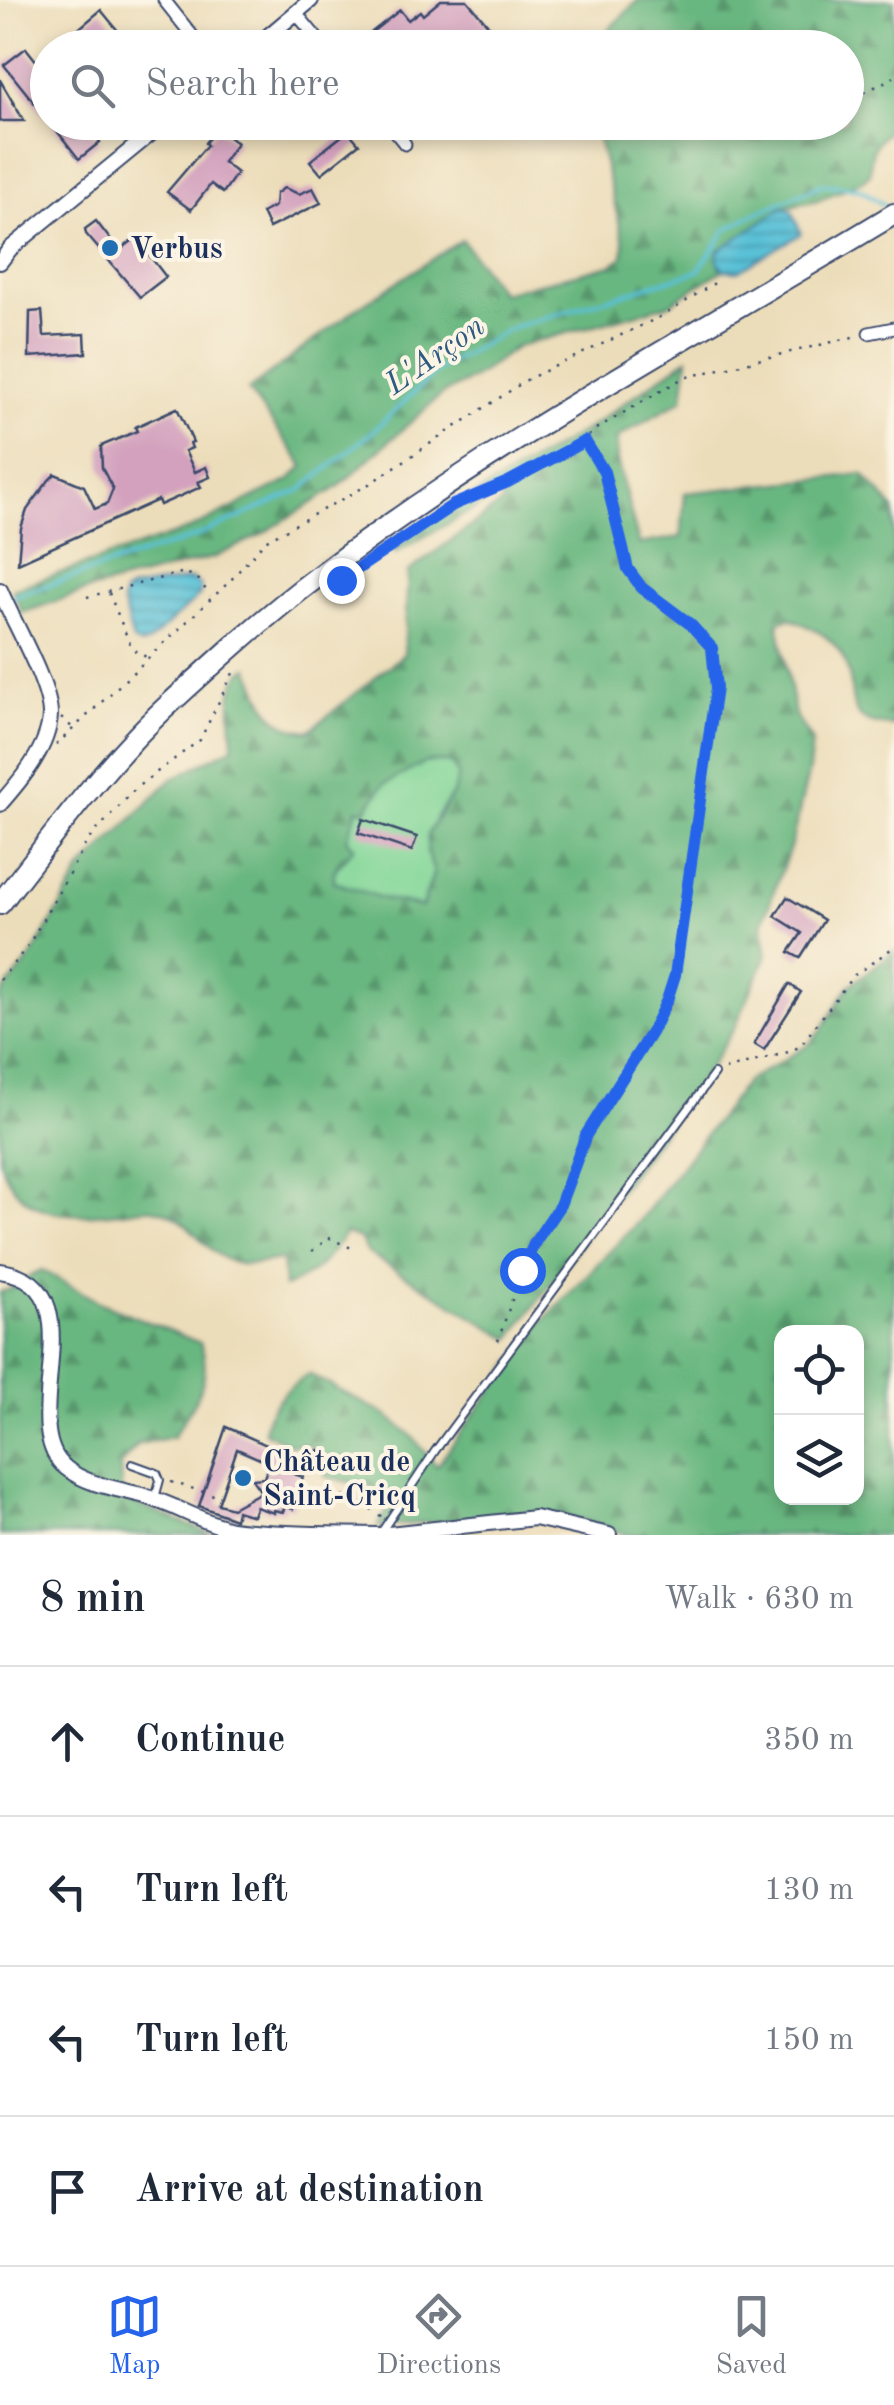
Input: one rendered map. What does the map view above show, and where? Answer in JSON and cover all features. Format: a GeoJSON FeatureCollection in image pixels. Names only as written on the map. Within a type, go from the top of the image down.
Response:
{"type":"FeatureCollection","features":[{"type":"Feature","properties":{"kind":"highway"},"geometry":{"type":"LineString","coordinates":[[0,904],[66,819],[164,710],[314,579],[525,436],[894,214]]}},
{"type":"Feature","properties":{"kind":"street"},"geometry":{"type":"LineString","coordinates":[[164,0],[188,30]]}},
{"type":"Feature","properties":{"kind":"street"},"geometry":{"type":"LineString","coordinates":[[276,30],[311,0]]}},
{"type":"Feature","properties":{"kind":"street"},"geometry":{"type":"LineString","coordinates":[[296,13],[310,30]]}},
{"type":"Feature","properties":{"kind":"street"},"geometry":{"type":"LineString","coordinates":[[0,262],[10,249],[143,140]]}},
{"type":"Feature","properties":{"kind":"street"},"geometry":{"type":"LineString","coordinates":[[401,140],[404,144]]}},
{"type":"Feature","properties":{"kind":"street"},"geometry":{"type":"LineString","coordinates":[[869,333],[894,328]]}},
{"type":"Feature","properties":{"kind":"street"},"geometry":{"type":"LineString","coordinates":[[0,590],[46,696],[50,716],[36,756],[0,804]]}},
{"type":"Feature","properties":{"kind":"street"},"geometry":{"type":"LineString","coordinates":[[0,1270],[33,1282],[48,1302],[52,1446],[64,1467],[86,1479],[154,1499],[235,1530],[381,1532],[535,1518],[609,1535]]}},
{"type":"Feature","properties":{"kind":"lane"},"geometry":{"type":"LineString","coordinates":[[381,1532],[435,1451],[714,1074]]}},
{"type":"Feature","properties":{"kind":"lane"},"geometry":{"type":"LineString","coordinates":[[132,1464],[157,1473],[160,1480],[154,1499]]}},
{"type":"Feature","properties":{"kind":"path"},"geometry":{"type":"LineString","coordinates":[[864,93],[894,77]]}},
{"type":"Feature","properties":{"kind":"path"},"geometry":{"type":"LineString","coordinates":[[36,756],[74,730],[212,598],[265,541],[366,486],[528,378],[666,314],[716,282]]}},
{"type":"Feature","properties":{"kind":"path"},"geometry":{"type":"LineString","coordinates":[[370,560],[453,505],[508,482],[585,441],[594,430],[682,378],[869,333]]}},
{"type":"Feature","properties":{"kind":"path"},"geometry":{"type":"LineString","coordinates":[[498,1341],[522,1270],[560,1205],[586,1135],[652,1031],[667,1000],[675,975],[716,688],[712,648],[690,624],[642,588],[628,569],[604,472],[585,441]]}},
{"type":"Feature","properties":{"kind":"path"},"geometry":{"type":"LineString","coordinates":[[86,597],[186,572],[200,580],[212,598]]}},
{"type":"Feature","properties":{"kind":"path"},"geometry":{"type":"LineString","coordinates":[[108,591],[132,649],[147,658]]}},
{"type":"Feature","properties":{"kind":"path"},"geometry":{"type":"LineString","coordinates":[[0,980],[28,946],[88,840],[137,788],[200,740],[238,663]]}},
{"type":"Feature","properties":{"kind":"path"},"geometry":{"type":"LineString","coordinates":[[714,1074],[792,1051],[802,1044],[853,976],[894,946]]}},
{"type":"Feature","properties":{"kind":"path"},"geometry":{"type":"LineString","coordinates":[[312,1252],[329,1238],[356,1250]]}},
{"type":"Feature","properties":{"kind":"path"},"geometry":{"type":"LineString","coordinates":[[160,1480],[220,1497]]}},
{"type":"Feature","properties":{"kind":"path"},"geometry":{"type":"LineString","coordinates":[[320,1496],[363,1501],[381,1532]]}},
{"type":"Feature","properties":{"kind":"green space"},"geometry":{"type":"Polygon","coordinates":[[[638,0],[894,0],[894,127],[874,147],[870,174],[862,181],[819,200],[783,207],[719,266],[723,270],[667,305],[516,347],[477,376],[441,395],[338,487],[259,536],[215,557],[86,591],[22,613],[13,589],[190,529],[290,480],[304,466],[248,390],[357,308],[462,240],[501,293],[611,265],[623,257],[624,242],[598,140],[864,140],[864,30],[608,30],[638,0]]]}},
{"type":"Feature","properties":{"kind":"green space"},"geometry":{"type":"Polygon","coordinates":[[[688,358],[683,399],[617,438],[617,461],[639,544],[681,537],[685,493],[863,474],[894,509],[894,726],[875,724],[857,712],[847,668],[831,641],[790,618],[778,622],[795,715],[812,742],[791,845],[762,924],[767,955],[735,1027],[709,1069],[510,1339],[368,1253],[360,1239],[345,1233],[320,1266],[284,1287],[282,1260],[235,1263],[166,1212],[149,1209],[65,1214],[34,1205],[20,1195],[0,1161],[0,998],[32,956],[82,869],[172,779],[233,747],[232,692],[235,682],[249,667],[263,701],[276,718],[295,729],[309,731],[404,654],[408,572],[501,504],[505,497],[496,497],[395,553],[392,550],[451,509],[589,428],[688,358]],[[426,762],[383,785],[366,810],[357,809],[347,839],[354,847],[334,871],[334,882],[422,907],[434,872],[427,853],[428,833],[453,794],[458,774],[450,762],[426,762]]]}},
{"type":"Feature","properties":{"kind":"green space"},"geometry":{"type":"Polygon","coordinates":[[[426,762],[450,762],[458,774],[453,794],[436,817],[427,853],[434,872],[422,907],[334,882],[334,871],[354,847],[347,839],[357,809],[366,810],[383,785],[426,762]]]}},
{"type":"Feature","properties":{"kind":"green space"},"geometry":{"type":"Polygon","coordinates":[[[894,951],[894,1535],[628,1535],[586,1521],[533,1513],[377,1527],[392,1503],[372,1487],[326,1477],[321,1453],[307,1445],[291,1445],[264,1432],[279,1398],[309,1374],[386,1415],[409,1433],[437,1466],[540,1324],[639,1221],[747,1081],[807,1046],[848,987],[894,951]]]}},
{"type":"Feature","properties":{"kind":"green space"},"geometry":{"type":"Polygon","coordinates":[[[42,1270],[101,1303],[200,1343],[205,1369],[194,1403],[173,1437],[138,1444],[120,1465],[122,1499],[214,1535],[0,1535],[0,1292],[42,1270]]]}},
{"type":"Feature","properties":{"kind":"water"},"geometry":{"type":"Polygon","coordinates":[[[783,207],[792,211],[801,234],[738,271],[723,270],[718,251],[783,207]]]}},
{"type":"Feature","properties":{"kind":"water"},"geometry":{"type":"Polygon","coordinates":[[[191,579],[200,586],[200,595],[149,642],[140,645],[133,641],[122,602],[124,593],[191,579]]]}},
{"type":"Feature","properties":{"kind":"building"},"geometry":{"type":"Polygon","coordinates":[[[441,0],[467,0],[492,30],[375,30],[400,10],[408,20],[420,11],[423,15],[441,0]]]}},
{"type":"Feature","properties":{"kind":"building"},"geometry":{"type":"Polygon","coordinates":[[[101,10],[117,30],[77,30],[101,10]]]}},
{"type":"Feature","properties":{"kind":"building"},"geometry":{"type":"Polygon","coordinates":[[[26,48],[30,53],[30,98],[4,65],[26,48]]]}},
{"type":"Feature","properties":{"kind":"building"},"geometry":{"type":"Polygon","coordinates":[[[0,80],[24,121],[0,121],[0,80]]]}},
{"type":"Feature","properties":{"kind":"building"},"geometry":{"type":"Polygon","coordinates":[[[64,140],[98,140],[100,142],[79,159],[64,140]]]}},
{"type":"Feature","properties":{"kind":"building"},"geometry":{"type":"Polygon","coordinates":[[[337,140],[356,140],[359,144],[321,174],[310,161],[337,140]]]}},
{"type":"Feature","properties":{"kind":"building"},"geometry":{"type":"Polygon","coordinates":[[[205,143],[237,143],[223,162],[237,173],[223,193],[211,184],[191,210],[167,192],[205,143]]]}},
{"type":"Feature","properties":{"kind":"building"},"geometry":{"type":"Polygon","coordinates":[[[284,188],[299,194],[313,188],[321,203],[269,228],[262,213],[275,206],[276,194],[284,188]]]}},
{"type":"Feature","properties":{"kind":"building"},"geometry":{"type":"Polygon","coordinates":[[[96,221],[119,251],[136,238],[166,277],[140,297],[86,234],[85,229],[96,221]]]}},
{"type":"Feature","properties":{"kind":"building"},"geometry":{"type":"Polygon","coordinates":[[[42,311],[44,336],[85,334],[86,353],[29,357],[30,312],[42,311]]]}},
{"type":"Feature","properties":{"kind":"building"},"geometry":{"type":"Polygon","coordinates":[[[177,408],[193,442],[192,448],[185,451],[195,472],[206,467],[210,477],[198,482],[201,487],[160,505],[158,500],[18,563],[27,510],[55,474],[84,486],[95,509],[107,504],[113,489],[102,468],[101,446],[177,408]]]}},
{"type":"Feature","properties":{"kind":"building"},"geometry":{"type":"Polygon","coordinates":[[[363,819],[417,837],[412,851],[358,833],[363,819]]]}},
{"type":"Feature","properties":{"kind":"building"},"geometry":{"type":"Polygon","coordinates":[[[787,897],[824,920],[800,958],[789,952],[802,933],[775,916],[787,897]]]}},
{"type":"Feature","properties":{"kind":"building"},"geometry":{"type":"Polygon","coordinates":[[[789,984],[801,992],[764,1050],[754,1044],[789,984]]]}},
{"type":"Feature","properties":{"kind":"building"},"geometry":{"type":"Polygon","coordinates":[[[226,1427],[296,1458],[323,1449],[294,1474],[303,1477],[293,1509],[285,1506],[283,1512],[274,1513],[256,1507],[253,1516],[237,1511],[235,1519],[199,1506],[226,1427]],[[237,1449],[218,1504],[232,1508],[261,1492],[252,1479],[264,1478],[269,1463],[237,1449]]]}},
{"type":"Feature","properties":{"kind":"waterway","name":"L'Arçon"},"geometry":{"type":"LineString","coordinates":[[9,598],[195,537],[301,490],[371,433],[439,369],[511,328],[698,271],[727,229],[752,215],[823,184],[860,189],[887,207]]}},
{"type":"Feature","properties":{"kind":"place","name":"Verbus"},"geometry":{"type":"Point","coordinates":[110,248]}},
{"type":"Feature","properties":{"kind":"place","name":"Château de Saint-Cricq"},"geometry":{"type":"Point","coordinates":[243,1478]}},
{"type":"Feature","properties":{"kind":"route"},"geometry":{"type":"LineString","coordinates":[[341,580],[453,505],[508,482],[585,441],[604,472],[628,569],[642,588],[690,624],[712,648],[716,688],[675,975],[652,1031],[598,1112],[560,1205],[522,1270]]}}]}
